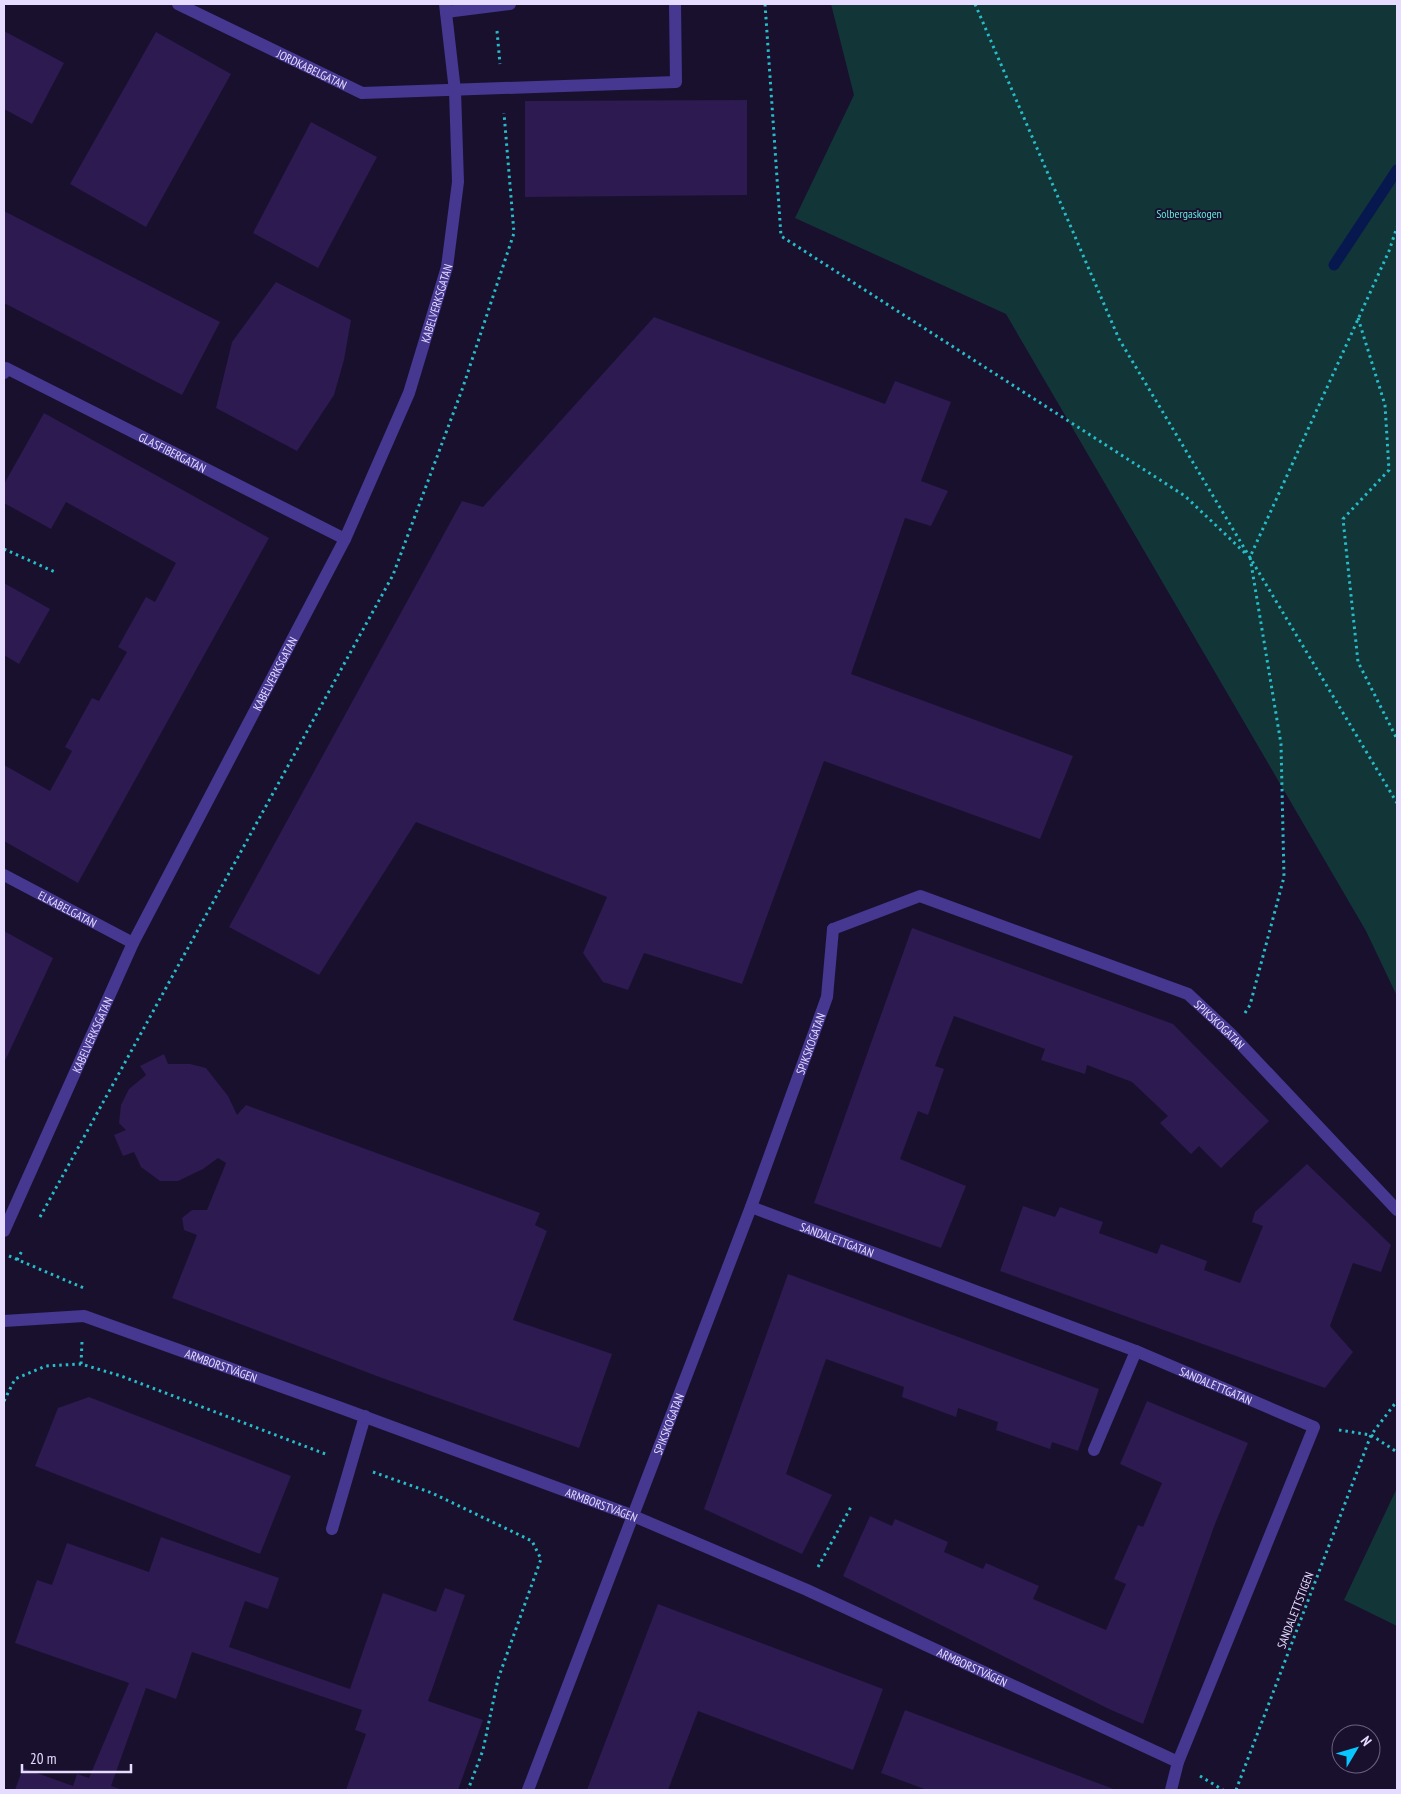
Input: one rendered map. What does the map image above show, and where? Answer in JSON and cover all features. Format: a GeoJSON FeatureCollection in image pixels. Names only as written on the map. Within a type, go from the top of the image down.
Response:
{"type":"FeatureCollection","features":[{"type":"Feature","properties":{"kind":"street","name":"JORDKABELGATAN"},"geometry":{"type":"LineString","coordinates":[[178,4],[362,92],[455,91]]}},
{"type":"Feature","properties":{"kind":"street","name":"KABELVERKSGATAN"},"geometry":{"type":"LineString","coordinates":[[4,1231],[133,943],[345,539],[409,393],[447,266],[458,182],[455,91],[445,8],[510,4]]}},
{"type":"Feature","properties":{"kind":"street"},"geometry":{"type":"LineString","coordinates":[[455,91],[676,82],[675,4]]}},
{"type":"Feature","properties":{"kind":"street","name":"GLASFIBERGATAN"},"geometry":{"type":"LineString","coordinates":[[4,373],[6,368],[345,539]]}},
{"type":"Feature","properties":{"kind":"street","name":"ELKABELGATAN"},"geometry":{"type":"LineString","coordinates":[[4,875],[133,943]]}},
{"type":"Feature","properties":{"kind":"street","name":"SPIKSKOGATAN"},"geometry":{"type":"LineString","coordinates":[[528,1790],[631,1516],[751,1207],[827,996],[833,929],[920,896],[1188,994],[1232,1035],[1397,1210]]}},
{"type":"Feature","properties":{"kind":"street","name":"SANDALETTGATAN"},"geometry":{"type":"LineString","coordinates":[[751,1207],[1136,1351],[1314,1426]]}},
{"type":"Feature","properties":{"kind":"street","name":"ARMBORSTVÄGEN"},"geometry":{"type":"LineString","coordinates":[[4,1321],[84,1316],[365,1416],[631,1516],[807,1590],[1178,1762]]}},
{"type":"Feature","properties":{"kind":"street"},"geometry":{"type":"LineString","coordinates":[[1094,1450],[1136,1351]]}},
{"type":"Feature","properties":{"kind":"street"},"geometry":{"type":"LineString","coordinates":[[332,1530],[365,1416]]}},
{"type":"Feature","properties":{"kind":"street"},"geometry":{"type":"LineString","coordinates":[[1171,1790],[1178,1762],[1314,1426]]}},
{"type":"Feature","properties":{"kind":"path"},"geometry":{"type":"LineString","coordinates":[[764,4],[780,236],[1185,496],[1250,557]]}},
{"type":"Feature","properties":{"kind":"path"},"geometry":{"type":"LineString","coordinates":[[975,4],[1119,339],[1397,803]]}},
{"type":"Feature","properties":{"kind":"path"},"geometry":{"type":"LineString","coordinates":[[36,1225],[393,575],[463,388],[514,233],[495,6]]}},
{"type":"Feature","properties":{"kind":"path"},"geometry":{"type":"LineString","coordinates":[[1232,1035],[1250,1005],[1284,877],[1281,744],[1250,557],[1389,251],[1397,227]]}},
{"type":"Feature","properties":{"kind":"path"},"geometry":{"type":"LineString","coordinates":[[1358,318],[1385,405],[1389,470],[1343,518],[1358,662],[1397,739]]}},
{"type":"Feature","properties":{"kind":"path"},"geometry":{"type":"LineString","coordinates":[[4,549],[56,573]]}},
{"type":"Feature","properties":{"kind":"path"},"geometry":{"type":"LineString","coordinates":[[17,1260],[27,1242]]}},
{"type":"Feature","properties":{"kind":"path","name":"SANDALETTSTIGEN"},"geometry":{"type":"LineString","coordinates":[[1236,1790],[1371,1435],[1397,1401]]}},
{"type":"Feature","properties":{"kind":"path"},"geometry":{"type":"LineString","coordinates":[[1314,1426],[1371,1435],[1397,1452]]}},
{"type":"Feature","properties":{"kind":"path"},"geometry":{"type":"LineString","coordinates":[[823,1556],[852,1505]]}},
{"type":"Feature","properties":{"kind":"green space","name":"Solbergaskogen"},"geometry":{"type":"Polygon","coordinates":[[[831,4],[1397,4],[1397,996],[1366,931],[1006,314],[795,218],[854,95],[831,4]]]}},
{"type":"Feature","properties":{"kind":"green space"},"geometry":{"type":"Polygon","coordinates":[[[1397,1488],[1397,1626],[1344,1600],[1397,1488]]]}},
{"type":"Feature","properties":{"kind":"building"},"geometry":{"type":"Polygon","coordinates":[[[4,31],[64,63],[32,124],[4,109],[4,31]]]}},
{"type":"Feature","properties":{"kind":"building"},"geometry":{"type":"Polygon","coordinates":[[[156,32],[231,74],[146,227],[70,184],[156,32]]]}},
{"type":"Feature","properties":{"kind":"building"},"geometry":{"type":"Polygon","coordinates":[[[747,100],[747,195],[525,197],[525,101],[747,100]]]}},
{"type":"Feature","properties":{"kind":"building"},"geometry":{"type":"Polygon","coordinates":[[[311,122],[377,157],[318,268],[253,233],[311,122]]]}},
{"type":"Feature","properties":{"kind":"building"},"geometry":{"type":"Polygon","coordinates":[[[4,211],[220,322],[182,395],[4,303],[4,211]]]}},
{"type":"Feature","properties":{"kind":"building"},"geometry":{"type":"Polygon","coordinates":[[[276,282],[351,320],[344,360],[334,395],[297,451],[216,408],[232,342],[276,282]]]}},
{"type":"Feature","properties":{"kind":"building"},"geometry":{"type":"Polygon","coordinates":[[[654,317],[885,404],[895,381],[951,402],[921,481],[948,491],[931,526],[905,518],[851,674],[1073,756],[1040,839],[824,761],[742,984],[644,953],[628,990],[603,982],[583,953],[607,897],[416,822],[319,975],[229,927],[462,501],[483,507],[654,317]]]}},
{"type":"Feature","properties":{"kind":"building"},"geometry":{"type":"Polygon","coordinates":[[[44,413],[269,538],[78,883],[4,841],[4,765],[50,791],[72,751],[65,747],[92,698],[99,701],[127,652],[118,647],[146,597],[155,602],[176,563],[66,502],[51,529],[4,503],[4,484],[44,413]]]}},
{"type":"Feature","properties":{"kind":"building"},"geometry":{"type":"Polygon","coordinates":[[[4,583],[50,609],[19,664],[4,655],[4,583]]]}},
{"type":"Feature","properties":{"kind":"building"},"geometry":{"type":"Polygon","coordinates":[[[912,928],[1173,1024],[1269,1121],[1221,1168],[1199,1146],[1191,1154],[1160,1123],[1168,1116],[1132,1082],[1087,1065],[1085,1074],[1041,1060],[1045,1049],[954,1016],[935,1066],[944,1069],[928,1115],[918,1111],[900,1159],[966,1186],[941,1248],[814,1203],[912,928]]]}},
{"type":"Feature","properties":{"kind":"building"},"geometry":{"type":"Polygon","coordinates":[[[4,931],[53,958],[4,1063],[4,931]]]}},
{"type":"Feature","properties":{"kind":"building"},"geometry":{"type":"Polygon","coordinates":[[[164,1054],[168,1064],[190,1064],[206,1068],[228,1096],[237,1115],[246,1105],[540,1213],[535,1225],[547,1231],[513,1320],[612,1354],[579,1448],[382,1378],[172,1298],[197,1235],[184,1230],[182,1218],[192,1210],[207,1210],[226,1163],[218,1158],[203,1169],[178,1181],[160,1181],[141,1167],[134,1152],[123,1156],[114,1135],[126,1130],[119,1123],[121,1105],[129,1089],[146,1075],[140,1066],[164,1054]]]}},
{"type":"Feature","properties":{"kind":"building"},"geometry":{"type":"Polygon","coordinates":[[[1307,1164],[1391,1245],[1381,1272],[1353,1263],[1330,1326],[1353,1352],[1325,1388],[1000,1271],[1023,1206],[1055,1217],[1060,1207],[1103,1222],[1099,1233],[1157,1254],[1161,1244],[1207,1261],[1204,1270],[1240,1283],[1263,1226],[1252,1222],[1255,1212],[1307,1164]]]}},
{"type":"Feature","properties":{"kind":"building"},"geometry":{"type":"Polygon","coordinates":[[[788,1274],[1099,1389],[1078,1451],[1052,1442],[1050,1449],[996,1430],[998,1422],[958,1408],[956,1417],[902,1397],[904,1387],[826,1359],[786,1474],[832,1495],[802,1554],[704,1509],[788,1274]]]}},
{"type":"Feature","properties":{"kind":"building"},"geometry":{"type":"Polygon","coordinates":[[[89,1397],[291,1476],[260,1554],[35,1466],[58,1408],[89,1397]]]}},
{"type":"Feature","properties":{"kind":"building"},"geometry":{"type":"Polygon","coordinates":[[[1147,1401],[1248,1443],[1215,1524],[1143,1724],[1109,1709],[843,1576],[870,1516],[892,1526],[895,1519],[948,1542],[944,1552],[983,1569],[986,1563],[1039,1586],[1033,1599],[1106,1630],[1126,1584],[1114,1579],[1138,1525],[1143,1527],[1162,1483],[1120,1464],[1147,1401]]]}},
{"type":"Feature","properties":{"kind":"building"},"geometry":{"type":"Polygon","coordinates":[[[161,1537],[279,1578],[268,1609],[245,1601],[229,1647],[350,1689],[383,1593],[436,1612],[445,1588],[465,1595],[428,1701],[483,1720],[458,1790],[346,1790],[366,1734],[355,1730],[362,1710],[192,1652],[176,1699],[146,1688],[111,1786],[123,1790],[15,1790],[23,1768],[73,1786],[77,1774],[89,1778],[129,1683],[15,1643],[37,1580],[52,1585],[67,1543],[149,1572],[161,1537]]]}},
{"type":"Feature","properties":{"kind":"building"},"geometry":{"type":"Polygon","coordinates":[[[658,1604],[883,1689],[853,1770],[698,1711],[668,1790],[587,1790],[658,1604]]]}},
{"type":"Feature","properties":{"kind":"building"},"geometry":{"type":"Polygon","coordinates":[[[905,1710],[1116,1790],[927,1790],[881,1773],[905,1710]]]}},
{"type":"Feature","properties":{"kind":"waterway"},"geometry":{"type":"LineString","coordinates":[[1334,265],[1397,170]]}}]}
